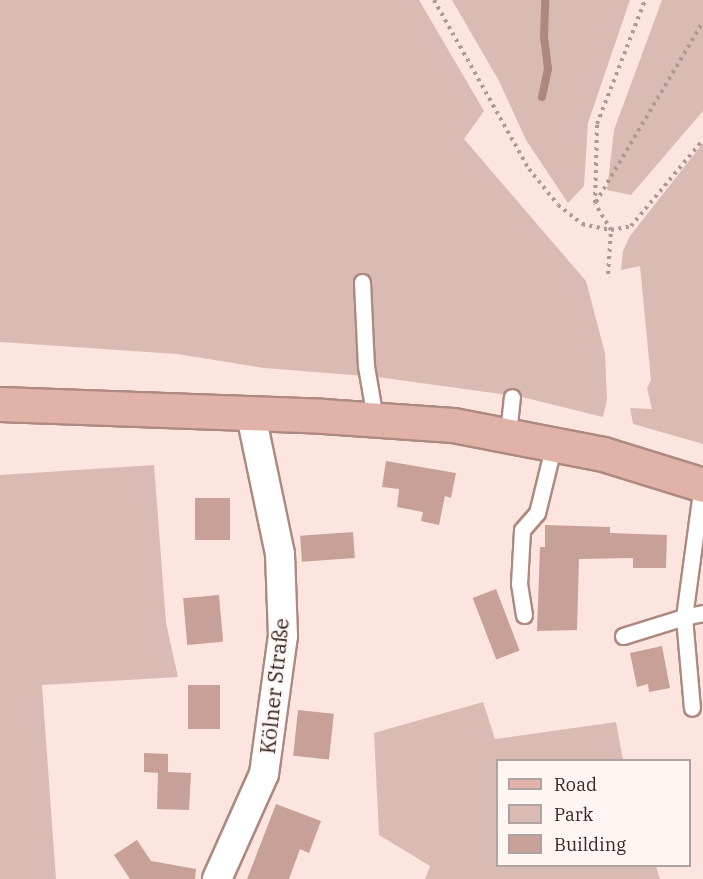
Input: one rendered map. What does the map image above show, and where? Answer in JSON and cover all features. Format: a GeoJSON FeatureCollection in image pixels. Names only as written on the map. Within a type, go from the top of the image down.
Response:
{"type":"FeatureCollection","features":[{"type":"Feature","properties":{"kind":"main road"},"geometry":{"type":"LineString","coordinates":[[0,404],[375,418],[508,434],[703,484]]}},
{"type":"Feature","properties":{"kind":"street","name":"Kölner Straße"},"geometry":{"type":"LineString","coordinates":[[217,879],[264,774],[283,636],[280,554],[251,415]]}},
{"type":"Feature","properties":{"kind":"lane"},"geometry":{"type":"LineString","coordinates":[[362,282],[366,366],[375,418]]}},
{"type":"Feature","properties":{"kind":"lane"},"geometry":{"type":"LineString","coordinates":[[508,434],[512,397]]}},
{"type":"Feature","properties":{"kind":"lane"},"geometry":{"type":"LineString","coordinates":[[524,615],[519,584],[522,530],[537,513],[554,444]]}},
{"type":"Feature","properties":{"kind":"lane"},"geometry":{"type":"LineString","coordinates":[[692,708],[684,616],[703,484]]}},
{"type":"Feature","properties":{"kind":"lane"},"geometry":{"type":"LineString","coordinates":[[623,636],[684,616],[703,613]]}},
{"type":"Feature","properties":{"kind":"path"},"geometry":{"type":"LineString","coordinates":[[434,0],[529,169],[558,205],[582,224],[611,230],[631,226],[703,140]]}},
{"type":"Feature","properties":{"kind":"path"},"geometry":{"type":"LineString","coordinates":[[608,274],[611,230],[595,203],[597,124],[645,0]]}},
{"type":"Feature","properties":{"kind":"path"},"geometry":{"type":"LineString","coordinates":[[595,203],[703,22]]}},
{"type":"Feature","properties":{"kind":"green space"},"geometry":{"type":"Polygon","coordinates":[[[0,0],[419,0],[484,111],[464,139],[586,281],[605,353],[607,400],[603,417],[522,397],[377,377],[264,368],[177,354],[0,342],[0,0]]]}},
{"type":"Feature","properties":{"kind":"green space"},"geometry":{"type":"Polygon","coordinates":[[[452,0],[543,0],[541,38],[546,69],[540,100],[544,100],[551,69],[546,38],[547,0],[630,0],[588,123],[584,186],[568,203],[526,140],[499,81],[452,0]]]}},
{"type":"Feature","properties":{"kind":"green space"},"geometry":{"type":"Polygon","coordinates":[[[662,0],[703,0],[703,111],[631,195],[607,190],[614,130],[662,0]]]}},
{"type":"Feature","properties":{"kind":"green space"},"geometry":{"type":"Polygon","coordinates":[[[703,143],[703,444],[633,424],[630,408],[652,409],[647,388],[651,380],[640,266],[621,270],[623,251],[630,236],[703,143]]]}},
{"type":"Feature","properties":{"kind":"green space"},"geometry":{"type":"Polygon","coordinates":[[[154,465],[166,623],[178,677],[42,685],[56,879],[0,879],[0,475],[154,465]]]}},
{"type":"Feature","properties":{"kind":"green space"},"geometry":{"type":"Polygon","coordinates":[[[483,702],[495,739],[616,722],[623,759],[496,759],[496,867],[656,867],[660,879],[425,879],[430,866],[379,835],[374,733],[483,702]]]}},
{"type":"Feature","properties":{"kind":"building"},"geometry":{"type":"Polygon","coordinates":[[[386,461],[456,473],[451,498],[445,496],[439,525],[421,521],[423,512],[397,507],[399,489],[382,487],[386,461]]]}},
{"type":"Feature","properties":{"kind":"building"},"geometry":{"type":"Polygon","coordinates":[[[195,498],[230,498],[230,540],[195,540],[195,498]]]}},
{"type":"Feature","properties":{"kind":"building"},"geometry":{"type":"Polygon","coordinates":[[[545,525],[610,527],[610,533],[667,535],[666,568],[633,568],[633,558],[579,559],[577,630],[537,631],[540,547],[545,547],[545,525]]]}},
{"type":"Feature","properties":{"kind":"building"},"geometry":{"type":"Polygon","coordinates":[[[353,532],[355,558],[302,562],[300,536],[353,532]]]}},
{"type":"Feature","properties":{"kind":"building"},"geometry":{"type":"Polygon","coordinates":[[[496,589],[520,651],[496,660],[473,598],[496,589]]]}},
{"type":"Feature","properties":{"kind":"building"},"geometry":{"type":"Polygon","coordinates":[[[219,595],[223,642],[187,645],[183,598],[219,595]]]}},
{"type":"Feature","properties":{"kind":"building"},"geometry":{"type":"Polygon","coordinates":[[[662,646],[670,688],[649,692],[648,684],[637,687],[630,653],[662,646]]]}},
{"type":"Feature","properties":{"kind":"building"},"geometry":{"type":"Polygon","coordinates":[[[188,685],[220,685],[220,729],[188,729],[188,685]]]}},
{"type":"Feature","properties":{"kind":"building"},"geometry":{"type":"Polygon","coordinates":[[[298,710],[334,714],[329,760],[293,756],[298,710]]]}},
{"type":"Feature","properties":{"kind":"building"},"geometry":{"type":"Polygon","coordinates":[[[144,753],[168,754],[168,772],[191,773],[189,810],[157,809],[158,773],[144,772],[144,753]]]}},
{"type":"Feature","properties":{"kind":"building"},"geometry":{"type":"Polygon","coordinates":[[[276,804],[321,821],[309,853],[300,849],[289,879],[247,879],[276,804]]]}},
{"type":"Feature","properties":{"kind":"building"},"geometry":{"type":"Polygon","coordinates":[[[137,840],[151,861],[196,869],[195,879],[130,879],[114,855],[137,840]]]}},
{"type":"Feature","properties":{"kind":"waterway"},"geometry":{"type":"LineString","coordinates":[[542,97],[548,69],[544,38],[545,0]]}}]}
